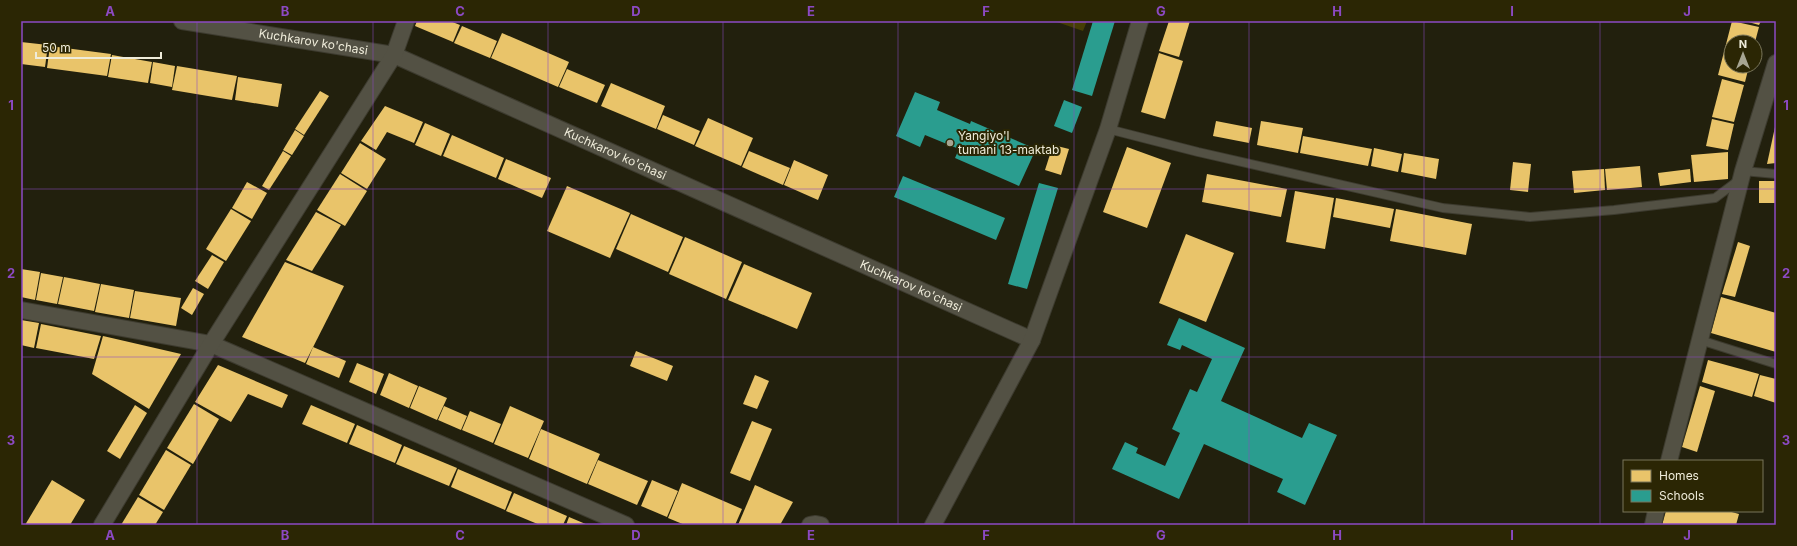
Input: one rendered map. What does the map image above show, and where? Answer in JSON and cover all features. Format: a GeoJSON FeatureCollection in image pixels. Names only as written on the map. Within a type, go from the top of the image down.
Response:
{"type":"FeatureCollection","features":[{"type":"Feature","properties":{"kind":"street","name":"Kuchkarov ko'chasi"},"geometry":{"type":"LineString","coordinates":[[182,21],[394,55],[1032,340]]}},
{"type":"Feature","properties":{"kind":"street"},"geometry":{"type":"LineString","coordinates":[[102,525],[211,344],[394,55],[406,21]]}},
{"type":"Feature","properties":{"kind":"street"},"geometry":{"type":"LineString","coordinates":[[933,525],[1032,340],[1108,129],[1140,21]]}},
{"type":"Feature","properties":{"kind":"street"},"geometry":{"type":"LineString","coordinates":[[1669,460],[1743,175],[1776,63]]}},
{"type":"Feature","properties":{"kind":"street"},"geometry":{"type":"LineString","coordinates":[[21,310],[211,344],[626,525]]}},
{"type":"Feature","properties":{"kind":"street"},"geometry":{"type":"LineString","coordinates":[[1653,525],[1656,512]]}},
{"type":"Feature","properties":{"kind":"street"},"geometry":{"type":"LineString","coordinates":[[810,525],[821,525]]}},
{"type":"Feature","properties":{"kind":"lane"},"geometry":{"type":"LineString","coordinates":[[1108,129],[1198,152],[1442,208],[1530,217],[1614,210],[1715,198],[1743,175],[1776,174]]}},
{"type":"Feature","properties":{"kind":"lane"},"geometry":{"type":"LineString","coordinates":[[1700,340],[1776,364]]}},
{"type":"Feature","properties":{"kind":"shaded area"},"geometry":{"type":"Polygon","coordinates":[[[1054,21],[1087,21],[1083,31],[1054,21]]]}},
{"type":"Feature","properties":{"kind":"building: Homes"},"geometry":{"type":"Polygon","coordinates":[[[417,21],[450,21],[460,25],[453,42],[415,26],[417,21]]]}},
{"type":"Feature","properties":{"kind":"building: Homes"},"geometry":{"type":"Polygon","coordinates":[[[1169,21],[1190,21],[1179,57],[1159,51],[1169,21]]]}},
{"type":"Feature","properties":{"kind":"building: Homes"},"geometry":{"type":"Polygon","coordinates":[[[1732,21],[1759,27],[1757,34],[1729,34],[1732,21]]]}},
{"type":"Feature","properties":{"kind":"building: Homes"},"geometry":{"type":"Polygon","coordinates":[[[1745,21],[1761,21],[1759,25],[1745,21]]]}},
{"type":"Feature","properties":{"kind":"building: Homes"},"geometry":{"type":"Polygon","coordinates":[[[462,26],[497,41],[490,58],[454,43],[462,26]]]}},
{"type":"Feature","properties":{"kind":"building: Homes"},"geometry":{"type":"Polygon","coordinates":[[[502,33],[569,62],[558,87],[491,58],[502,33]]]}},
{"type":"Feature","properties":{"kind":"building: Homes"},"geometry":{"type":"Polygon","coordinates":[[[21,42],[48,45],[45,67],[21,64],[21,42]]]}},
{"type":"Feature","properties":{"kind":"building: Homes"},"geometry":{"type":"Polygon","coordinates":[[[50,46],[111,54],[107,76],[47,68],[50,46]]]}},
{"type":"Feature","properties":{"kind":"building: Homes"},"geometry":{"type":"Polygon","coordinates":[[[1159,53],[1183,61],[1165,119],[1141,112],[1159,53]]]}},
{"type":"Feature","properties":{"kind":"building: Homes"},"geometry":{"type":"Polygon","coordinates":[[[112,55],[152,62],[148,83],[108,77],[112,55]]]}},
{"type":"Feature","properties":{"kind":"building: Homes"},"geometry":{"type":"Polygon","coordinates":[[[1723,56],[1723,74],[1747,74],[1745,82],[1718,75],[1723,56]]]}},
{"type":"Feature","properties":{"kind":"building: Homes"},"geometry":{"type":"Polygon","coordinates":[[[153,62],[175,66],[172,87],[150,83],[153,62]]]}},
{"type":"Feature","properties":{"kind":"building: Homes"},"geometry":{"type":"Polygon","coordinates":[[[177,66],[237,76],[232,100],[172,90],[177,66]]]}},
{"type":"Feature","properties":{"kind":"building: Homes"},"geometry":{"type":"Polygon","coordinates":[[[567,69],[605,85],[597,103],[559,87],[567,69]]]}},
{"type":"Feature","properties":{"kind":"building: Homes"},"geometry":{"type":"Polygon","coordinates":[[[238,77],[282,84],[278,107],[235,100],[238,77]]]}},
{"type":"Feature","properties":{"kind":"building: Homes"},"geometry":{"type":"Polygon","coordinates":[[[1722,79],[1744,85],[1734,122],[1712,117],[1722,79]]]}},
{"type":"Feature","properties":{"kind":"building: Homes"},"geometry":{"type":"Polygon","coordinates":[[[611,83],[665,106],[656,129],[601,106],[611,83]]]}},
{"type":"Feature","properties":{"kind":"building: Homes"},"geometry":{"type":"Polygon","coordinates":[[[320,91],[329,96],[304,135],[295,129],[320,91]]]}},
{"type":"Feature","properties":{"kind":"building: Homes"},"geometry":{"type":"Polygon","coordinates":[[[385,106],[423,122],[414,143],[387,132],[376,150],[361,141],[385,106]]]}},
{"type":"Feature","properties":{"kind":"building: Homes"},"geometry":{"type":"Polygon","coordinates":[[[663,115],[700,131],[694,145],[657,129],[663,115]]]}},
{"type":"Feature","properties":{"kind":"building: Homes"},"geometry":{"type":"Polygon","coordinates":[[[708,118],[753,138],[741,166],[695,146],[708,118]]]}},
{"type":"Feature","properties":{"kind":"building: Homes"},"geometry":{"type":"Polygon","coordinates":[[[1712,119],[1734,124],[1728,150],[1706,146],[1712,119]]]}},
{"type":"Feature","properties":{"kind":"building: Homes"},"geometry":{"type":"Polygon","coordinates":[[[1216,121],[1252,128],[1249,143],[1213,136],[1216,121]]]}},
{"type":"Feature","properties":{"kind":"building: Homes"},"geometry":{"type":"Polygon","coordinates":[[[1261,121],[1303,128],[1298,153],[1257,145],[1261,121]]]}},
{"type":"Feature","properties":{"kind":"building: Homes"},"geometry":{"type":"Polygon","coordinates":[[[425,123],[450,134],[441,156],[415,145],[425,123]]]}},
{"type":"Feature","properties":{"kind":"building: Homes"},"geometry":{"type":"Polygon","coordinates":[[[1775,127],[1776,163],[1767,164],[1775,127]]]}},
{"type":"Feature","properties":{"kind":"building: Homes"},"geometry":{"type":"Polygon","coordinates":[[[295,130],[304,136],[292,155],[283,150],[295,130]]]}},
{"type":"Feature","properties":{"kind":"building: Homes"},"geometry":{"type":"Polygon","coordinates":[[[452,135],[504,158],[496,178],[443,156],[452,135]]]}},
{"type":"Feature","properties":{"kind":"building: Homes"},"geometry":{"type":"Polygon","coordinates":[[[1303,136],[1372,149],[1368,166],[1300,153],[1303,136]]]}},
{"type":"Feature","properties":{"kind":"building: Homes"},"geometry":{"type":"Polygon","coordinates":[[[360,143],[386,159],[367,189],[341,173],[360,143]]]}},
{"type":"Feature","properties":{"kind":"building: Homes"},"geometry":{"type":"Polygon","coordinates":[[[1053,145],[1069,149],[1061,175],[1045,170],[1053,145]]]}},
{"type":"Feature","properties":{"kind":"building: Homes"},"geometry":{"type":"Polygon","coordinates":[[[1127,147],[1171,163],[1147,228],[1103,212],[1127,147]]]}},
{"type":"Feature","properties":{"kind":"building: Homes"},"geometry":{"type":"Polygon","coordinates":[[[1374,148],[1402,154],[1398,172],[1371,166],[1374,148]]]}},
{"type":"Feature","properties":{"kind":"building: Homes"},"geometry":{"type":"Polygon","coordinates":[[[283,151],[291,156],[269,190],[262,186],[283,151]]]}},
{"type":"Feature","properties":{"kind":"building: Homes"},"geometry":{"type":"Polygon","coordinates":[[[749,151],[790,168],[783,185],[742,167],[749,151]]]}},
{"type":"Feature","properties":{"kind":"building: Homes"},"geometry":{"type":"Polygon","coordinates":[[[1728,152],[1728,179],[1694,182],[1691,155],[1728,152]]]}},
{"type":"Feature","properties":{"kind":"building: Homes"},"geometry":{"type":"Polygon","coordinates":[[[1404,153],[1439,159],[1436,179],[1401,172],[1404,153]]]}},
{"type":"Feature","properties":{"kind":"building: Homes"},"geometry":{"type":"Polygon","coordinates":[[[506,159],[551,178],[542,198],[498,179],[506,159]]]}},
{"type":"Feature","properties":{"kind":"building: Homes"},"geometry":{"type":"Polygon","coordinates":[[[794,160],[828,175],[818,200],[784,185],[794,160]]]}},
{"type":"Feature","properties":{"kind":"building: Homes"},"geometry":{"type":"Polygon","coordinates":[[[1513,162],[1531,164],[1528,192],[1510,190],[1513,162]]]}},
{"type":"Feature","properties":{"kind":"building: Homes"},"geometry":{"type":"Polygon","coordinates":[[[1640,166],[1642,187],[1607,190],[1605,169],[1640,166]]]}},
{"type":"Feature","properties":{"kind":"building: Homes"},"geometry":{"type":"Polygon","coordinates":[[[1604,169],[1605,190],[1574,193],[1572,171],[1604,169]]]}},
{"type":"Feature","properties":{"kind":"building: Homes"},"geometry":{"type":"Polygon","coordinates":[[[1690,169],[1691,182],[1660,186],[1658,173],[1690,169]]]}},
{"type":"Feature","properties":{"kind":"building: Homes"},"geometry":{"type":"Polygon","coordinates":[[[340,174],[367,191],[345,226],[317,210],[340,174]]]}},
{"type":"Feature","properties":{"kind":"building: Homes"},"geometry":{"type":"Polygon","coordinates":[[[1207,174],[1287,189],[1281,217],[1202,202],[1207,174]]]}},
{"type":"Feature","properties":{"kind":"building: Homes"},"geometry":{"type":"Polygon","coordinates":[[[1759,181],[1776,181],[1776,203],[1759,203],[1759,181]]]}},
{"type":"Feature","properties":{"kind":"building: Homes"},"geometry":{"type":"Polygon","coordinates":[[[247,182],[267,193],[252,219],[232,208],[247,182]]]}},
{"type":"Feature","properties":{"kind":"building: Homes"},"geometry":{"type":"Polygon","coordinates":[[[567,186],[630,213],[610,258],[547,231],[567,186]]]}},
{"type":"Feature","properties":{"kind":"building: Homes"},"geometry":{"type":"Polygon","coordinates":[[[1295,191],[1334,198],[1325,249],[1286,242],[1295,191]]]}},
{"type":"Feature","properties":{"kind":"building: Homes"},"geometry":{"type":"Polygon","coordinates":[[[1336,198],[1394,209],[1390,228],[1333,217],[1336,198]]]}},
{"type":"Feature","properties":{"kind":"building: Homes"},"geometry":{"type":"Polygon","coordinates":[[[231,209],[251,221],[226,261],[206,249],[231,209]]]}},
{"type":"Feature","properties":{"kind":"building: Homes"},"geometry":{"type":"Polygon","coordinates":[[[1396,209],[1472,224],[1466,255],[1390,241],[1396,209]]]}},
{"type":"Feature","properties":{"kind":"building: Homes"},"geometry":{"type":"Polygon","coordinates":[[[316,212],[341,225],[312,271],[286,260],[316,212]]]}},
{"type":"Feature","properties":{"kind":"building: Homes"},"geometry":{"type":"Polygon","coordinates":[[[631,214],[683,237],[668,272],[616,249],[631,214]]]}},
{"type":"Feature","properties":{"kind":"building: Homes"},"geometry":{"type":"Polygon","coordinates":[[[1186,234],[1234,253],[1206,322],[1159,303],[1186,234]]]}},
{"type":"Feature","properties":{"kind":"building: Homes"},"geometry":{"type":"Polygon","coordinates":[[[685,237],[742,262],[726,299],[669,274],[685,237]]]}},
{"type":"Feature","properties":{"kind":"building: Homes"},"geometry":{"type":"Polygon","coordinates":[[[1738,242],[1750,246],[1735,297],[1722,294],[1738,242]]]}},
{"type":"Feature","properties":{"kind":"building: Homes"},"geometry":{"type":"Polygon","coordinates":[[[212,255],[224,262],[208,289],[195,281],[212,255]]]}},
{"type":"Feature","properties":{"kind":"building: Homes"},"geometry":{"type":"Polygon","coordinates":[[[285,262],[344,286],[305,363],[242,337],[285,262]]]}},
{"type":"Feature","properties":{"kind":"building: Homes"},"geometry":{"type":"Polygon","coordinates":[[[744,264],[812,293],[797,329],[728,300],[744,264]]]}},
{"type":"Feature","properties":{"kind":"building: Homes"},"geometry":{"type":"Polygon","coordinates":[[[21,269],[40,272],[35,300],[21,297],[21,269]]]}},
{"type":"Feature","properties":{"kind":"building: Homes"},"geometry":{"type":"Polygon","coordinates":[[[41,273],[63,277],[57,304],[36,300],[41,273]]]}},
{"type":"Feature","properties":{"kind":"building: Homes"},"geometry":{"type":"Polygon","coordinates":[[[64,277],[100,284],[94,311],[58,304],[64,277]]]}},
{"type":"Feature","properties":{"kind":"building: Homes"},"geometry":{"type":"Polygon","coordinates":[[[101,284],[134,290],[129,318],[95,312],[101,284]]]}},
{"type":"Feature","properties":{"kind":"building: Homes"},"geometry":{"type":"Polygon","coordinates":[[[193,288],[204,294],[192,315],[181,308],[193,288]]]}},
{"type":"Feature","properties":{"kind":"building: Homes"},"geometry":{"type":"Polygon","coordinates":[[[135,291],[181,298],[176,326],[130,318],[135,291]]]}},
{"type":"Feature","properties":{"kind":"building: Homes"},"geometry":{"type":"Polygon","coordinates":[[[1721,297],[1776,313],[1776,352],[1711,333],[1721,297]]]}},
{"type":"Feature","properties":{"kind":"building: Homes"},"geometry":{"type":"Polygon","coordinates":[[[21,320],[39,323],[34,348],[21,345],[21,320]]]}},
{"type":"Feature","properties":{"kind":"building: Homes"},"geometry":{"type":"Polygon","coordinates":[[[41,324],[101,336],[94,359],[36,348],[41,324]]]}},
{"type":"Feature","properties":{"kind":"building: Homes"},"geometry":{"type":"Polygon","coordinates":[[[103,336],[181,354],[149,409],[92,374],[103,336]]]}},
{"type":"Feature","properties":{"kind":"building: Homes"},"geometry":{"type":"Polygon","coordinates":[[[313,347],[346,361],[339,378],[306,364],[313,347]]]}},
{"type":"Feature","properties":{"kind":"building: Homes"},"geometry":{"type":"Polygon","coordinates":[[[636,351],[673,366],[667,381],[630,366],[636,351]]]}},
{"type":"Feature","properties":{"kind":"building: Homes"},"geometry":{"type":"Polygon","coordinates":[[[1708,360],[1759,374],[1752,397],[1702,382],[1708,360]]]}},
{"type":"Feature","properties":{"kind":"building: Homes"},"geometry":{"type":"Polygon","coordinates":[[[357,363],[384,374],[376,394],[349,382],[357,363]]]}},
{"type":"Feature","properties":{"kind":"building: Homes"},"geometry":{"type":"Polygon","coordinates":[[[218,365],[288,395],[282,408],[248,394],[231,422],[195,402],[218,365]]]}},
{"type":"Feature","properties":{"kind":"building: Homes"},"geometry":{"type":"Polygon","coordinates":[[[389,373],[418,386],[409,408],[380,395],[389,373]]]}},
{"type":"Feature","properties":{"kind":"building: Homes"},"geometry":{"type":"Polygon","coordinates":[[[755,375],[769,381],[757,409],[743,404],[755,375]]]}},
{"type":"Feature","properties":{"kind":"building: Homes"},"geometry":{"type":"Polygon","coordinates":[[[1760,375],[1776,379],[1776,403],[1754,396],[1760,375]]]}},
{"type":"Feature","properties":{"kind":"building: Homes"},"geometry":{"type":"Polygon","coordinates":[[[419,386],[447,398],[437,420],[410,408],[419,386]]]}},
{"type":"Feature","properties":{"kind":"building: Homes"},"geometry":{"type":"Polygon","coordinates":[[[1700,386],[1715,391],[1697,452],[1682,447],[1700,386]]]}},
{"type":"Feature","properties":{"kind":"building: Homes"},"geometry":{"type":"Polygon","coordinates":[[[194,404],[219,419],[193,464],[167,448],[194,404]]]}},
{"type":"Feature","properties":{"kind":"building: Homes"},"geometry":{"type":"Polygon","coordinates":[[[135,405],[147,413],[120,459],[107,451],[135,405]]]}},
{"type":"Feature","properties":{"kind":"building: Homes"},"geometry":{"type":"Polygon","coordinates":[[[311,405],[355,424],[347,443],[302,424],[311,405]]]}},
{"type":"Feature","properties":{"kind":"building: Homes"},"geometry":{"type":"Polygon","coordinates":[[[444,406],[467,416],[461,430],[438,420],[444,406]]]}},
{"type":"Feature","properties":{"kind":"building: Homes"},"geometry":{"type":"Polygon","coordinates":[[[510,406],[544,421],[528,458],[494,444],[510,406]]]}},
{"type":"Feature","properties":{"kind":"building: Homes"},"geometry":{"type":"Polygon","coordinates":[[[470,411],[501,424],[493,443],[462,430],[470,411]]]}},
{"type":"Feature","properties":{"kind":"building: Homes"},"geometry":{"type":"Polygon","coordinates":[[[752,421],[772,429],[750,481],[730,473],[752,421]]]}},
{"type":"Feature","properties":{"kind":"building: Homes"},"geometry":{"type":"Polygon","coordinates":[[[357,425],[402,445],[395,463],[349,444],[357,425]]]}},
{"type":"Feature","properties":{"kind":"building: Homes"},"geometry":{"type":"Polygon","coordinates":[[[541,429],[600,454],[587,484],[529,459],[541,429]]]}},
{"type":"Feature","properties":{"kind":"building: Homes"},"geometry":{"type":"Polygon","coordinates":[[[404,446],[457,468],[449,486],[396,464],[404,446]]]}},
{"type":"Feature","properties":{"kind":"building: Homes"},"geometry":{"type":"Polygon","coordinates":[[[166,450],[191,465],[164,510],[139,495],[166,450]]]}},
{"type":"Feature","properties":{"kind":"building: Homes"},"geometry":{"type":"Polygon","coordinates":[[[598,460],[648,481],[637,505],[588,484],[598,460]]]}},
{"type":"Feature","properties":{"kind":"building: Homes"},"geometry":{"type":"Polygon","coordinates":[[[458,469],[512,492],[505,510],[451,487],[458,469]]]}},
{"type":"Feature","properties":{"kind":"building: Homes"},"geometry":{"type":"Polygon","coordinates":[[[52,480],[85,500],[70,525],[25,525],[52,480]]]}},
{"type":"Feature","properties":{"kind":"building: Homes"},"geometry":{"type":"Polygon","coordinates":[[[652,480],[678,491],[667,517],[641,506],[652,480]]]}},
{"type":"Feature","properties":{"kind":"building: Homes"},"geometry":{"type":"Polygon","coordinates":[[[682,483],[742,509],[735,525],[685,525],[668,518],[682,483]]]}},
{"type":"Feature","properties":{"kind":"building: Homes"},"geometry":{"type":"Polygon","coordinates":[[[755,485],[793,502],[780,525],[738,525],[755,485]]]}},
{"type":"Feature","properties":{"kind":"building: Homes"},"geometry":{"type":"Polygon","coordinates":[[[514,493],[567,516],[563,525],[540,525],[506,511],[514,493]]]}},
{"type":"Feature","properties":{"kind":"building: Homes"},"geometry":{"type":"Polygon","coordinates":[[[138,497],[163,512],[155,525],[121,525],[138,497]]]}},
{"type":"Feature","properties":{"kind":"building: Homes"},"geometry":{"type":"Polygon","coordinates":[[[1666,512],[1732,512],[1739,514],[1736,525],[1662,525],[1666,512]]]}},
{"type":"Feature","properties":{"kind":"building: Homes"},"geometry":{"type":"Polygon","coordinates":[[[569,517],[588,525],[566,525],[569,517]]]}},
{"type":"Feature","properties":{"kind":"building: Schools"},"geometry":{"type":"Polygon","coordinates":[[[1093,21],[1115,21],[1092,96],[1072,90],[1093,21]]]}},
{"type":"Feature","properties":{"kind":"building: Schools"},"geometry":{"type":"Polygon","coordinates":[[[915,92],[940,102],[937,110],[970,124],[971,121],[1036,149],[1019,186],[955,158],[959,149],[925,135],[920,147],[896,136],[915,92]]]}},
{"type":"Feature","properties":{"kind":"building: Schools"},"geometry":{"type":"Polygon","coordinates":[[[1064,100],[1082,107],[1072,133],[1054,126],[1064,100]]]}},
{"type":"Feature","properties":{"kind":"building: Schools"},"geometry":{"type":"Polygon","coordinates":[[[903,176],[1005,218],[996,240],[894,197],[903,176]]]}},
{"type":"Feature","properties":{"kind":"building: Schools"},"geometry":{"type":"Polygon","coordinates":[[[1039,183],[1058,188],[1027,289],[1008,284],[1039,183]]]}},
{"type":"Feature","properties":{"kind":"building: Schools"},"geometry":{"type":"Polygon","coordinates":[[[1179,318],[1245,348],[1221,401],[1302,438],[1309,423],[1337,435],[1305,505],[1277,492],[1283,479],[1204,444],[1179,499],[1112,469],[1125,442],[1138,448],[1136,453],[1165,466],[1180,433],[1172,429],[1190,389],[1197,392],[1212,359],[1182,345],[1180,350],[1167,345],[1179,318]]]}},
{"type":"Feature","properties":{"kind":"place","name":"Yangiyo'l tumani 13-maktab"},"geometry":{"type":"Point","coordinates":[950,143]}}]}
